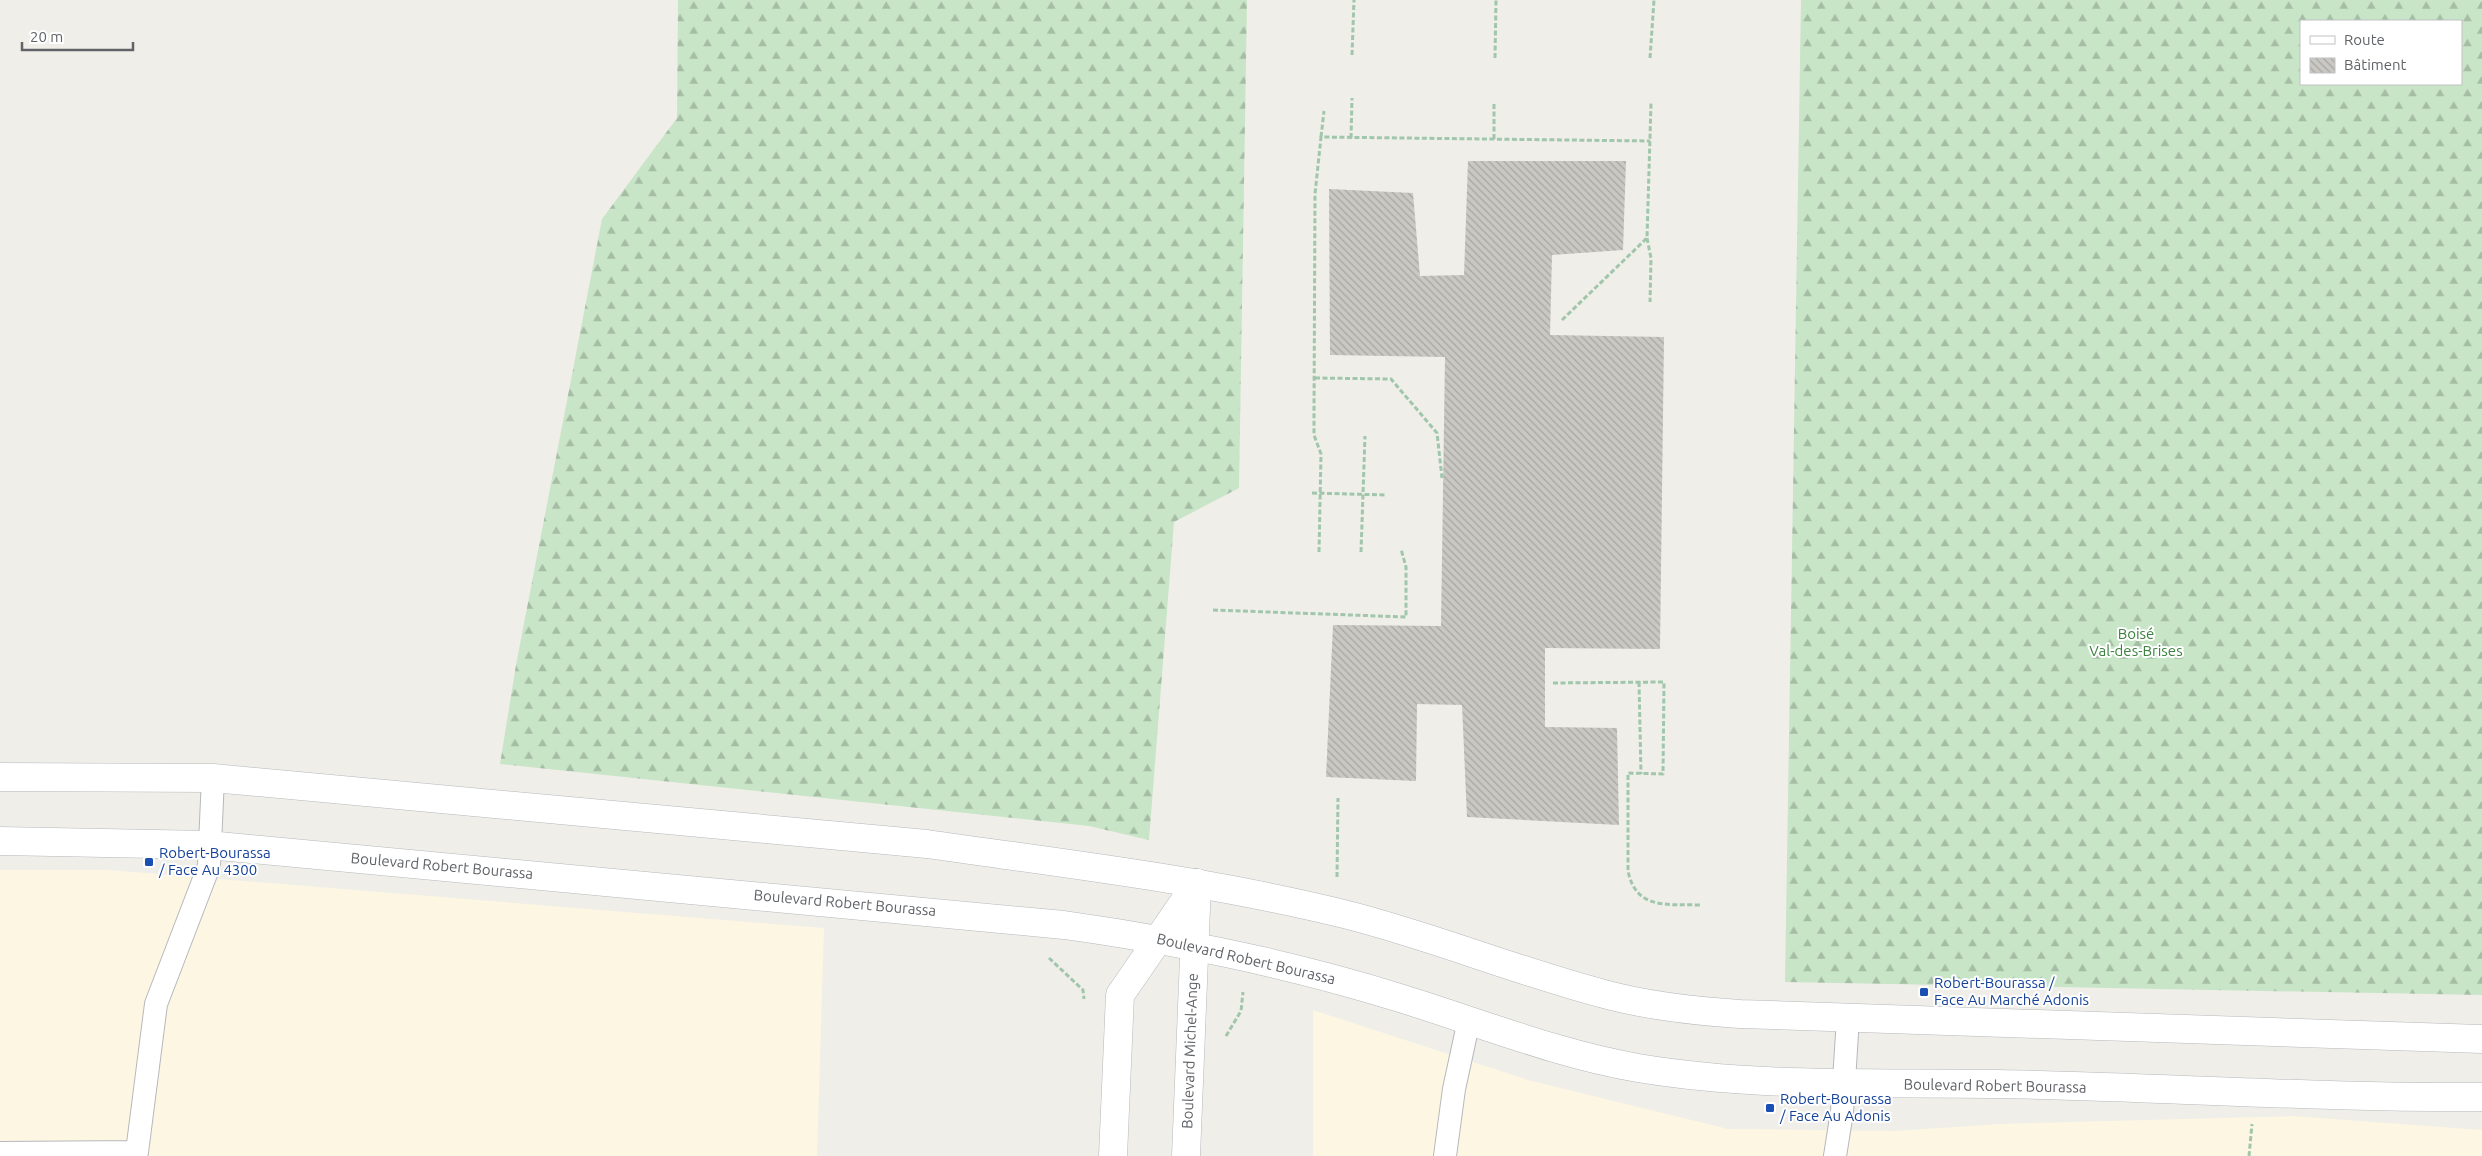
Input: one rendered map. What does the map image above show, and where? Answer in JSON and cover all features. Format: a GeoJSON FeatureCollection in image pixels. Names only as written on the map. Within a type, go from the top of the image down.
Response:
{"type":"FeatureCollection","features":[{"type":"Feature","properties":{"kind":"street"},"geometry":{"type":"LineString","coordinates":[[0,777],[213,778],[927,844],[1197,883],[1345,914],[1605,994],[1692,1011],[2482,1039]]}},
{"type":"Feature","properties":{"kind":"street","name":"Boulevard Robert Bourassa"},"geometry":{"type":"LineString","coordinates":[[0,841],[208,845],[1011,918],[1159,939],[1194,946],[1343,981],[1556,1049],[1637,1068],[1723,1079],[1844,1083],[2000,1084],[2368,1098],[2482,1097]]}},
{"type":"Feature","properties":{"kind":"street"},"geometry":{"type":"LineString","coordinates":[[1113,1156],[1120,995],[1197,883]]}},
{"type":"Feature","properties":{"kind":"street","name":"Boulevard Michel-Ange"},"geometry":{"type":"LineString","coordinates":[[1186,1156],[1197,883]]}},
{"type":"Feature","properties":{"kind":"lane"},"geometry":{"type":"LineString","coordinates":[[0,1153],[137,1152],[156,1004],[208,866],[213,778]]}},
{"type":"Feature","properties":{"kind":"lane"},"geometry":{"type":"LineString","coordinates":[[1836,1156],[1844,1083],[1848,1018]]}},
{"type":"Feature","properties":{"kind":"lane"},"geometry":{"type":"LineString","coordinates":[[1445,1156],[1454,1089],[1470,1020]]}},
{"type":"Feature","properties":{"kind":"path"},"geometry":{"type":"LineString","coordinates":[[1352,55],[1354,0]]}},
{"type":"Feature","properties":{"kind":"path"},"geometry":{"type":"LineString","coordinates":[[1495,58],[1496,0]]}},
{"type":"Feature","properties":{"kind":"path"},"geometry":{"type":"LineString","coordinates":[[1650,58],[1654,0]]}},
{"type":"Feature","properties":{"kind":"path"},"geometry":{"type":"LineString","coordinates":[[1351,138],[1352,98]]}},
{"type":"Feature","properties":{"kind":"path"},"geometry":{"type":"LineString","coordinates":[[1494,102],[1494,139]]}},
{"type":"Feature","properties":{"kind":"path"},"geometry":{"type":"LineString","coordinates":[[1650,103],[1647,238],[1651,258],[1650,302]]}},
{"type":"Feature","properties":{"kind":"path"},"geometry":{"type":"LineString","coordinates":[[1318,552],[1321,454],[1314,435],[1316,194],[1324,111]]}},
{"type":"Feature","properties":{"kind":"path"},"geometry":{"type":"LineString","coordinates":[[1321,137],[1650,141]]}},
{"type":"Feature","properties":{"kind":"path"},"geometry":{"type":"LineString","coordinates":[[1562,320],[1647,238]]}},
{"type":"Feature","properties":{"kind":"path"},"geometry":{"type":"LineString","coordinates":[[1314,378],[1391,379],[1437,433],[1442,478]]}},
{"type":"Feature","properties":{"kind":"path"},"geometry":{"type":"LineString","coordinates":[[1361,552],[1365,436]]}},
{"type":"Feature","properties":{"kind":"path"},"geometry":{"type":"LineString","coordinates":[[1312,493],[1386,495]]}},
{"type":"Feature","properties":{"kind":"path"},"geometry":{"type":"LineString","coordinates":[[1213,610],[1406,617],[1406,567],[1401,549]]}},
{"type":"Feature","properties":{"kind":"path"},"geometry":{"type":"LineString","coordinates":[[1639,682],[1641,774]]}},
{"type":"Feature","properties":{"kind":"path"},"geometry":{"type":"LineString","coordinates":[[1553,683],[1664,682],[1663,774],[1628,773],[1628,871],[1631,883],[1637,893],[1645,899],[1656,902],[1700,905]]}},
{"type":"Feature","properties":{"kind":"path"},"geometry":{"type":"LineString","coordinates":[[1337,879],[1338,798]]}},
{"type":"Feature","properties":{"kind":"path"},"geometry":{"type":"LineString","coordinates":[[1047,956],[1083,990]]}},
{"type":"Feature","properties":{"kind":"path"},"geometry":{"type":"LineString","coordinates":[[1226,1034],[1241,1011]]}},
{"type":"Feature","properties":{"kind":"shaded area"},"geometry":{"type":"Polygon","coordinates":[[[0,870],[108,870],[824,928],[817,1156],[0,1156],[0,870]]]}},
{"type":"Feature","properties":{"kind":"shaded area"},"geometry":{"type":"Polygon","coordinates":[[[1313,1010],[1528,1080],[1728,1129],[1895,1131],[1999,1124],[2293,1116],[2482,1130],[2482,1156],[1313,1156],[1313,1010]]]}},
{"type":"Feature","properties":{"kind":"green space"},"geometry":{"type":"Polygon","coordinates":[[[678,0],[1247,0],[1239,488],[1174,522],[1149,840],[1089,826],[500,764],[516,665],[602,219],[677,118],[678,0]]]}},
{"type":"Feature","properties":{"kind":"green space","name":"Boisé Val-des-Brises"},"geometry":{"type":"Polygon","coordinates":[[[1801,0],[2482,0],[2482,995],[1785,982],[1801,0]]]}},
{"type":"Feature","properties":{"kind":"building"},"geometry":{"type":"Polygon","coordinates":[[[1468,161],[1626,161],[1623,250],[1552,255],[1550,335],[1664,337],[1660,649],[1545,648],[1545,727],[1617,728],[1619,825],[1467,817],[1462,705],[1417,704],[1416,781],[1326,777],[1333,625],[1441,626],[1445,357],[1330,355],[1329,189],[1413,193],[1420,276],[1464,275],[1468,161]]]}},
{"type":"Feature","properties":{"kind":"place","name":"Robert-Bourassa / Face Au 4300"},"geometry":{"type":"Point","coordinates":[149,862]}},
{"type":"Feature","properties":{"kind":"place","name":"Robert-Bourassa / Face Au Marché Adonis"},"geometry":{"type":"Point","coordinates":[1924,992]}},
{"type":"Feature","properties":{"kind":"place","name":"Robert-Bourassa / Face Au Adonis"},"geometry":{"type":"Point","coordinates":[1770,1108]}}]}
